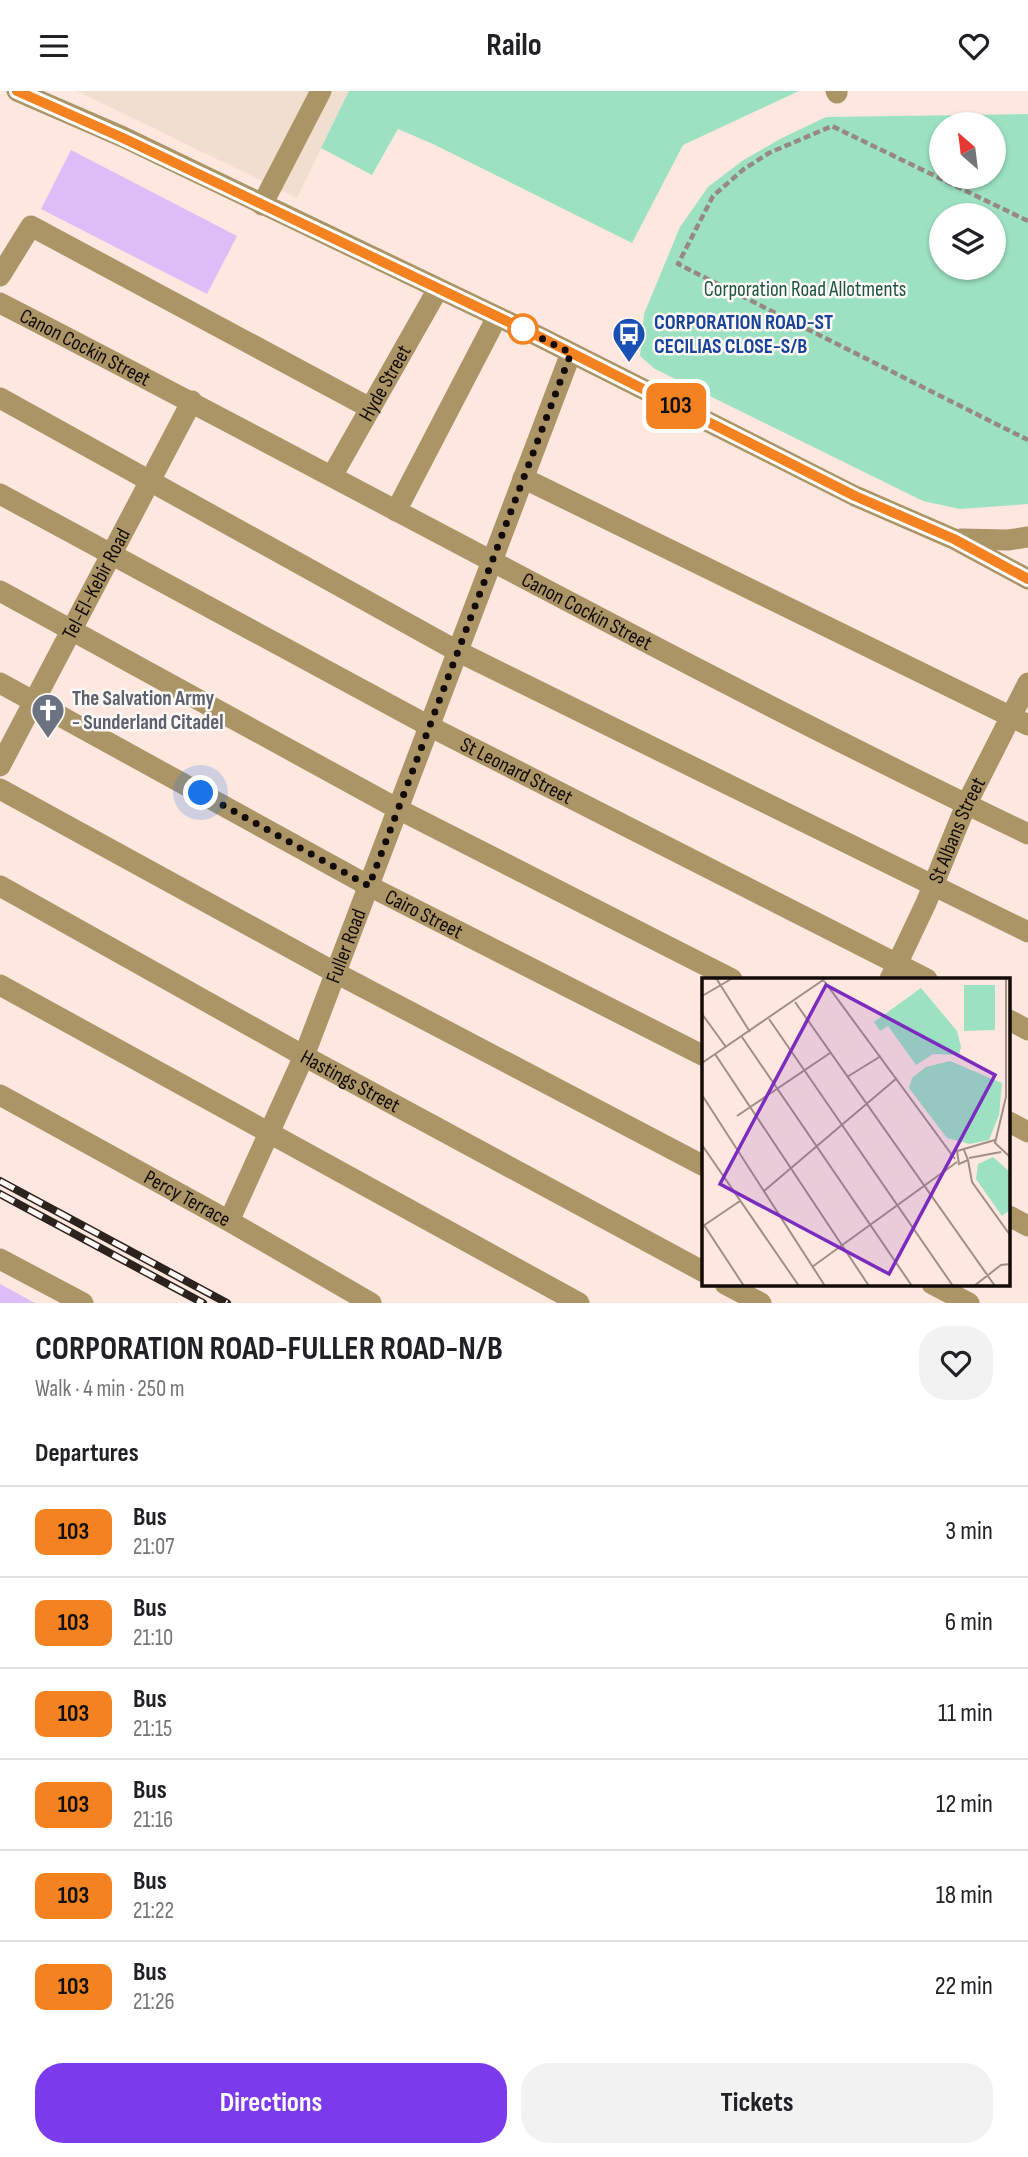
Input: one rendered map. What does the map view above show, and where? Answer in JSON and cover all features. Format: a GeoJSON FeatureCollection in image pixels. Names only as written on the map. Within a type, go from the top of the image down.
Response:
{"type":"FeatureCollection","features":[{"type":"Feature","properties":{"kind":"street"},"geometry":{"type":"LineString","coordinates":[[17,91],[123,138],[497,317],[855,496],[954,539],[1028,579]]}},
{"type":"Feature","properties":{"kind":"street"},"geometry":{"type":"LineString","coordinates":[[262,205],[321,91]]}},
{"type":"Feature","properties":{"kind":"street"},"geometry":{"type":"LineString","coordinates":[[0,276],[32,226],[370,408]]}},
{"type":"Feature","properties":{"kind":"street","name":"Hyde Street"},"geometry":{"type":"LineString","coordinates":[[332,476],[438,289]]}},
{"type":"Feature","properties":{"kind":"street","name":"Canon Cockin Street"},"geometry":{"type":"LineString","coordinates":[[0,303],[192,401],[491,562],[1028,834]]}},
{"type":"Feature","properties":{"kind":"street"},"geometry":{"type":"LineString","coordinates":[[396,511],[497,317]]}},
{"type":"Feature","properties":{"kind":"street","name":"Fuller Road"},"geometry":{"type":"LineString","coordinates":[[229,1221],[304,1056],[571,353]]}},
{"type":"Feature","properties":{"kind":"street"},"geometry":{"type":"LineString","coordinates":[[0,398],[457,651],[1028,932]]}},
{"type":"Feature","properties":{"kind":"street","name":"Tel-El-Kebir Road"},"geometry":{"type":"LineString","coordinates":[[0,766],[192,401]]}},
{"type":"Feature","properties":{"kind":"street"},"geometry":{"type":"LineString","coordinates":[[523,478],[1019,721]]}},
{"type":"Feature","properties":{"kind":"street","name":"St Leonard Street"},"geometry":{"type":"LineString","coordinates":[[0,494],[893,972],[922,978]]}},
{"type":"Feature","properties":{"kind":"street"},"geometry":{"type":"LineString","coordinates":[[954,539],[1008,540],[1028,537]]}},
{"type":"Feature","properties":{"kind":"street"},"geometry":{"type":"LineString","coordinates":[[0,591],[398,809],[730,978]]}},
{"type":"Feature","properties":{"kind":"street","name":"Cairo Street"},"geometry":{"type":"LineString","coordinates":[[0,683],[369,886],[702,1055]]}},
{"type":"Feature","properties":{"kind":"street","name":"St Albans Street"},"geometry":{"type":"LineString","coordinates":[[893,972],[967,805],[1019,721],[1028,683]]}},
{"type":"Feature","properties":{"kind":"street"},"geometry":{"type":"LineString","coordinates":[[0,789],[335,973],[702,1164]]}},
{"type":"Feature","properties":{"kind":"street","name":"Hastings Street"},"geometry":{"type":"LineString","coordinates":[[0,886],[304,1056],[702,1271]]}},
{"type":"Feature","properties":{"kind":"street"},"geometry":{"type":"LineString","coordinates":[[0,985],[579,1303]]}},
{"type":"Feature","properties":{"kind":"street"},"geometry":{"type":"LineString","coordinates":[[1010,1021],[1028,1030]]}},
{"type":"Feature","properties":{"kind":"street","name":"Percy Terrace"},"geometry":{"type":"LineString","coordinates":[[0,1095],[372,1303]]}},
{"type":"Feature","properties":{"kind":"street"},"geometry":{"type":"LineString","coordinates":[[1010,1123],[1028,1132]]}},
{"type":"Feature","properties":{"kind":"street"},"geometry":{"type":"LineString","coordinates":[[1010,1217],[1028,1226]]}},
{"type":"Feature","properties":{"kind":"street"},"geometry":{"type":"LineString","coordinates":[[0,1259],[83,1303]]}},
{"type":"Feature","properties":{"kind":"street"},"geometry":{"type":"LineString","coordinates":[[936,1286],[969,1303]]}},
{"type":"Feature","properties":{"kind":"street"},"geometry":{"type":"LineString","coordinates":[[735,1290],[761,1303]]}},
{"type":"Feature","properties":{"kind":"path"},"geometry":{"type":"LineString","coordinates":[[1028,221],[832,126],[769,153],[744,169],[713,196],[678,264],[1028,440]]}},
{"type":"Feature","properties":{"kind":"shaded area"},"geometry":{"type":"Polygon","coordinates":[[[77,91],[349,91],[297,198],[77,91]]]}},
{"type":"Feature","properties":{"kind":"green space"},"geometry":{"type":"Polygon","coordinates":[[[349,91],[799,91],[683,145],[632,243],[398,129],[372,175],[321,148],[349,91]]]}},
{"type":"Feature","properties":{"kind":"green space","name":"Corporation Road Allotments"},"geometry":{"type":"Polygon","coordinates":[[[1006,114],[1028,114],[1028,504],[960,509],[923,501],[655,369],[640,356],[644,314],[680,227],[708,187],[742,161],[826,117],[929,115],[929,189],[1006,189],[1006,114]]]}},
{"type":"Feature","properties":{"kind":"building"},"geometry":{"type":"Polygon","coordinates":[[[71,150],[237,236],[207,294],[41,209],[71,150]]]}},
{"type":"Feature","properties":{"kind":"building"},"geometry":{"type":"Polygon","coordinates":[[[0,1284],[13,1291],[35,1303],[0,1303],[0,1284]]]}},
{"type":"Feature","properties":{"kind":"railway"},"geometry":{"type":"LineString","coordinates":[[0,1181],[227,1303]]}},
{"type":"Feature","properties":{"kind":"railway"},"geometry":{"type":"LineString","coordinates":[[0,1194],[203,1303]]}},
{"type":"Feature","properties":{"kind":"bus line","name":"103"},"geometry":{"type":"LineString","coordinates":[[17,91],[123,138],[538,336],[855,496],[954,539],[1028,579]]}},
{"type":"Feature","properties":{"kind":"place","name":"CORPORATION ROAD-ST CECILIAS CLOSE-S/B"},"geometry":{"type":"Point","coordinates":[629,364]}},
{"type":"Feature","properties":{"kind":"place","name":"The Salvation Army - Sunderland Citadel"},"geometry":{"type":"Point","coordinates":[48,740]}},
{"type":"Feature","properties":{"kind":"route"},"geometry":{"type":"LineString","coordinates":[[201,793],[369,886],[571,353],[517,326],[523,329]]}}]}
